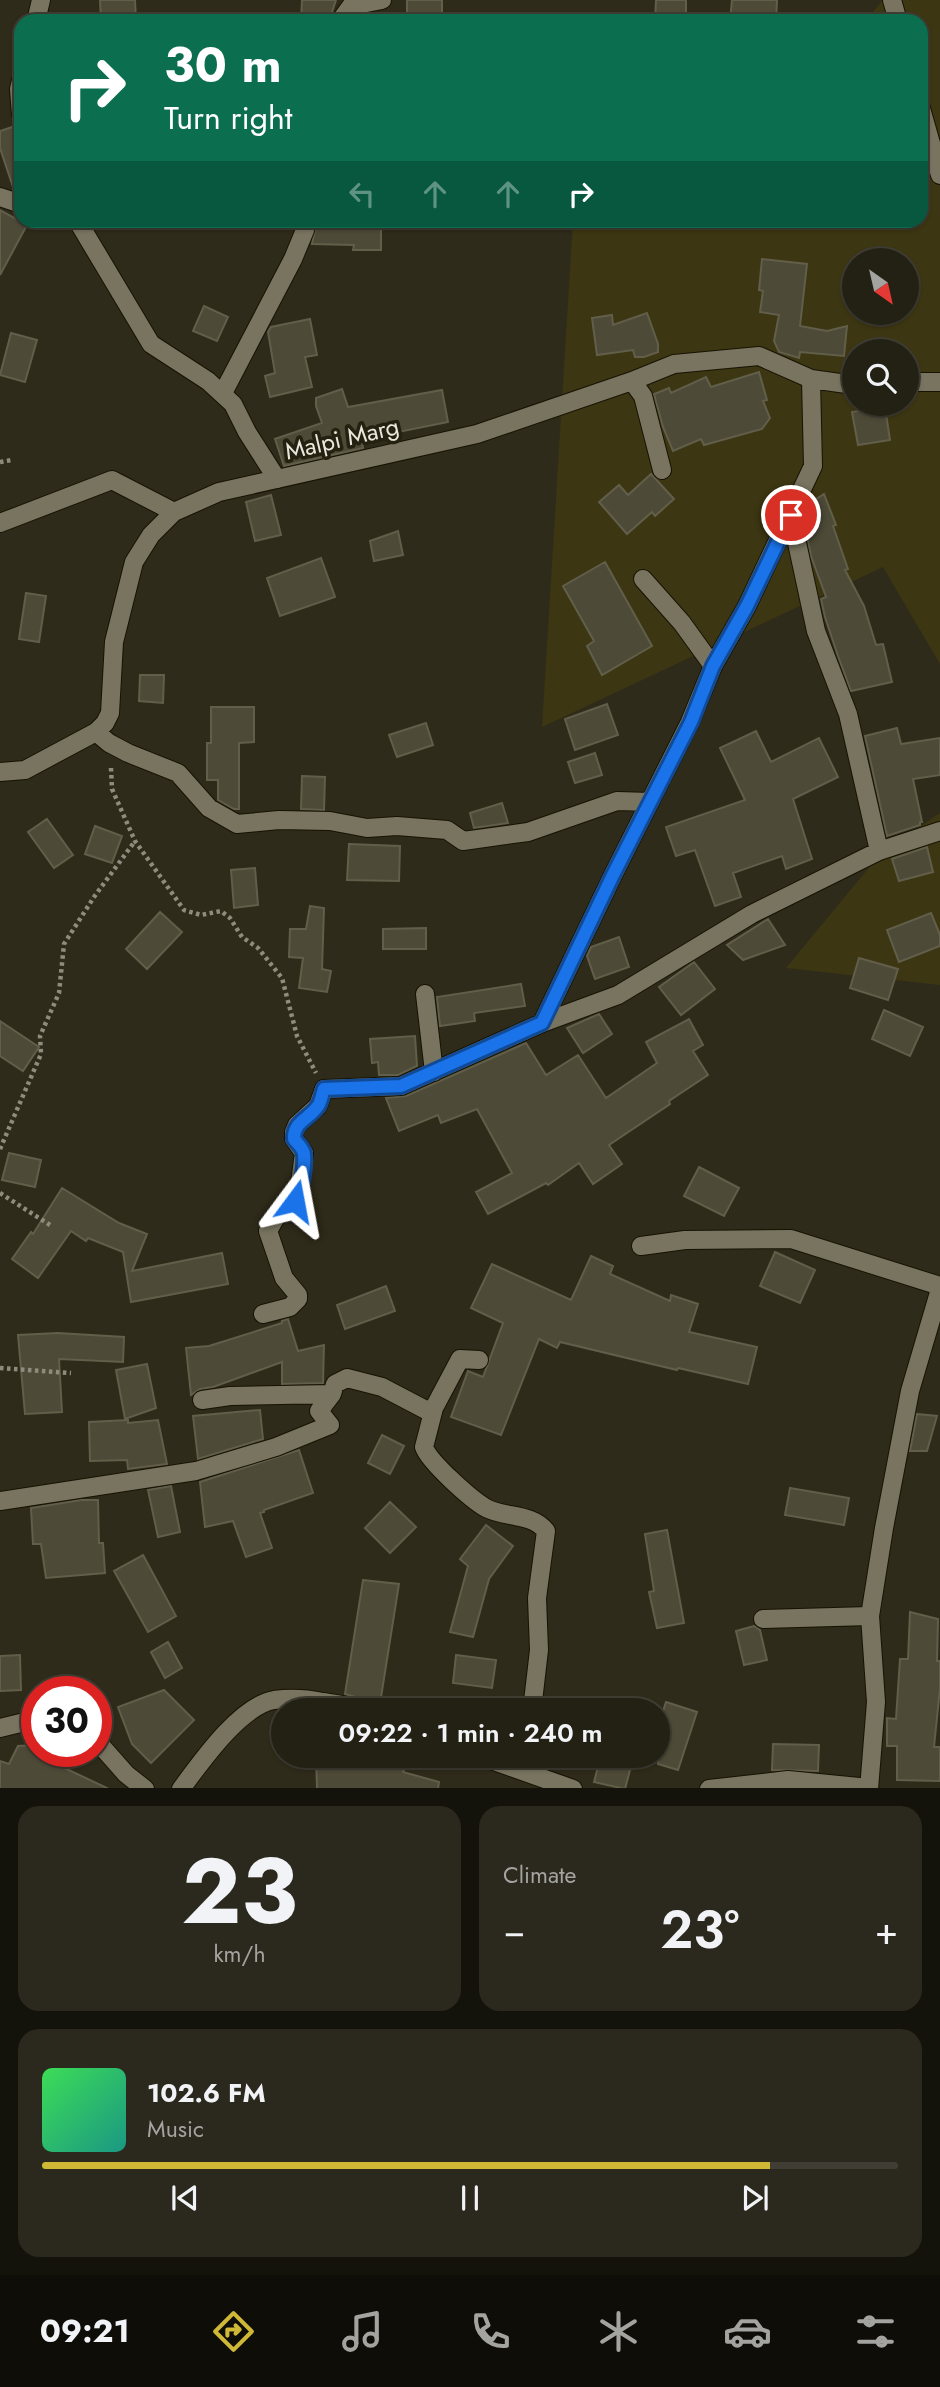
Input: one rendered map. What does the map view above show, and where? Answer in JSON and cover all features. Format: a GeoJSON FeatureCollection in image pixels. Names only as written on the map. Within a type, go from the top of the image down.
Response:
{"type":"FeatureCollection","features":[{"type":"Feature","properties":{"kind":"street"},"geometry":{"type":"LineString","coordinates":[[345,14],[351,6],[382,0]]}},
{"type":"Feature","properties":{"kind":"street"},"geometry":{"type":"LineString","coordinates":[[928,134],[940,175]]}},
{"type":"Feature","properties":{"kind":"street"},"geometry":{"type":"LineString","coordinates":[[83,228],[151,344],[223,393],[233,404],[277,479]]}},
{"type":"Feature","properties":{"kind":"street"},"geometry":{"type":"LineString","coordinates":[[223,393],[293,259],[305,228]]}},
{"type":"Feature","properties":{"kind":"street","name":"Malpi Marg"},"geometry":{"type":"LineString","coordinates":[[102,737],[110,713],[114,642],[134,562],[151,536],[174,512],[219,492],[477,434],[674,364],[760,356],[811,379],[842,383]]}},
{"type":"Feature","properties":{"kind":"street"},"geometry":{"type":"LineString","coordinates":[[542,1023],[691,722],[713,666],[747,606],[813,466],[811,379]]}},
{"type":"Feature","properties":{"kind":"street"},"geometry":{"type":"LineString","coordinates":[[632,381],[643,396],[662,470]]}},
{"type":"Feature","properties":{"kind":"street"},"geometry":{"type":"LineString","coordinates":[[919,382],[940,382]]}},
{"type":"Feature","properties":{"kind":"street"},"geometry":{"type":"LineString","coordinates":[[0,523],[112,480],[174,512]]}},
{"type":"Feature","properties":{"kind":"street"},"geometry":{"type":"LineString","coordinates":[[791,515],[816,631],[848,714],[879,851]]}},
{"type":"Feature","properties":{"kind":"street"},"geometry":{"type":"LineString","coordinates":[[643,579],[682,623],[713,666]]}},
{"type":"Feature","properties":{"kind":"street"},"geometry":{"type":"LineString","coordinates":[[0,772],[25,771],[102,737],[139,759],[178,773],[209,808],[237,824],[279,820],[330,821],[367,828],[397,826],[447,830],[463,841],[528,832],[617,801],[650,802]]}},
{"type":"Feature","properties":{"kind":"street"},"geometry":{"type":"LineString","coordinates":[[263,1314],[290,1307],[298,1299],[298,1295],[284,1278],[268,1231],[280,1210],[298,1198],[304,1153],[294,1139],[294,1132],[297,1125],[318,1106],[324,1089],[401,1086],[542,1023],[618,995],[752,914],[879,851],[940,831]]}},
{"type":"Feature","properties":{"kind":"street"},"geometry":{"type":"LineString","coordinates":[[425,994],[434,1072]]}},
{"type":"Feature","properties":{"kind":"street"},"geometry":{"type":"LineString","coordinates":[[642,1246],[685,1240],[791,1240],[940,1287],[910,1391],[870,1616],[876,1702],[869,1788],[788,1780],[709,1788]]}},
{"type":"Feature","properties":{"kind":"street"},"geometry":{"type":"LineString","coordinates":[[479,1360],[460,1359],[434,1408],[424,1447],[435,1464],[486,1508],[533,1521],[546,1531],[537,1598],[539,1650],[533,1698]]}},
{"type":"Feature","properties":{"kind":"street"},"geometry":{"type":"LineString","coordinates":[[0,1501],[196,1471],[275,1447],[330,1425],[319,1411],[332,1394],[335,1384],[347,1378],[382,1387],[426,1410],[434,1408]]}},
{"type":"Feature","properties":{"kind":"street"},"geometry":{"type":"LineString","coordinates":[[202,1400],[230,1396],[332,1394]]}},
{"type":"Feature","properties":{"kind":"street"},"geometry":{"type":"LineString","coordinates":[[763,1619],[870,1616]]}},
{"type":"Feature","properties":{"kind":"street"},"geometry":{"type":"LineString","coordinates":[[181,1788],[217,1741],[243,1717],[271,1701]]}},
{"type":"Feature","properties":{"kind":"street"},"geometry":{"type":"LineString","coordinates":[[0,1728],[21,1723]]}},
{"type":"Feature","properties":{"kind":"street"},"geometry":{"type":"LineString","coordinates":[[112,1758],[145,1788]]}},
{"type":"Feature","properties":{"kind":"street"},"geometry":{"type":"LineString","coordinates":[[529,1768],[573,1788]]}},
{"type":"Feature","properties":{"kind":"path"},"geometry":{"type":"LineString","coordinates":[[0,462],[12,460]]}},
{"type":"Feature","properties":{"kind":"path"},"geometry":{"type":"LineString","coordinates":[[102,737],[112,789],[135,841],[184,910],[201,915],[221,911],[230,918],[242,937],[258,947],[282,978],[297,1036],[324,1089]]}},
{"type":"Feature","properties":{"kind":"path"},"geometry":{"type":"LineString","coordinates":[[0,1149],[41,1054],[40,1036],[59,993],[64,944],[135,841]]}},
{"type":"Feature","properties":{"kind":"path"},"geometry":{"type":"LineString","coordinates":[[0,1192],[50,1225]]}},
{"type":"Feature","properties":{"kind":"path"},"geometry":{"type":"LineString","coordinates":[[0,1368],[71,1373]]}},
{"type":"Feature","properties":{"kind":"shaded area"},"geometry":{"type":"Polygon","coordinates":[[[883,0],[940,0],[940,664],[883,567],[542,727],[573,228],[928,228],[928,14],[871,14],[883,0]]]}},
{"type":"Feature","properties":{"kind":"shaded area"},"geometry":{"type":"Polygon","coordinates":[[[940,813],[940,985],[786,968],[881,853],[940,813]]]}},
{"type":"Feature","properties":{"kind":"building"},"geometry":{"type":"Polygon","coordinates":[[[100,0],[135,0],[136,14],[101,14],[100,0]]]}},
{"type":"Feature","properties":{"kind":"building"},"geometry":{"type":"Polygon","coordinates":[[[302,0],[336,0],[331,14],[301,14],[302,0]]]}},
{"type":"Feature","properties":{"kind":"building"},"geometry":{"type":"Polygon","coordinates":[[[407,0],[442,0],[442,14],[407,14],[407,0]]]}},
{"type":"Feature","properties":{"kind":"building"},"geometry":{"type":"Polygon","coordinates":[[[656,0],[686,0],[686,14],[655,14],[656,0]]]}},
{"type":"Feature","properties":{"kind":"building"},"geometry":{"type":"Polygon","coordinates":[[[732,0],[777,0],[776,14],[731,14],[732,0]]]}},
{"type":"Feature","properties":{"kind":"building"},"geometry":{"type":"Polygon","coordinates":[[[14,126],[14,190],[0,148],[0,131],[14,126]]]}},
{"type":"Feature","properties":{"kind":"building"},"geometry":{"type":"Polygon","coordinates":[[[0,210],[14,218],[14,228],[25,228],[0,275],[0,210]]]}},
{"type":"Feature","properties":{"kind":"building"},"geometry":{"type":"Polygon","coordinates":[[[315,228],[381,228],[381,250],[353,250],[354,245],[312,244],[315,228]]]}},
{"type":"Feature","properties":{"kind":"building"},"geometry":{"type":"Polygon","coordinates":[[[762,259],[807,264],[800,326],[827,331],[847,326],[846,339],[842,339],[842,356],[800,352],[799,358],[779,352],[774,341],[779,315],[760,312],[763,291],[759,290],[762,259]]]}},
{"type":"Feature","properties":{"kind":"building"},"geometry":{"type":"Polygon","coordinates":[[[204,306],[228,317],[217,341],[193,331],[204,306]]]}},
{"type":"Feature","properties":{"kind":"building"},"geometry":{"type":"Polygon","coordinates":[[[647,313],[658,344],[658,352],[644,357],[635,357],[633,350],[597,355],[592,318],[612,315],[613,325],[647,313]]]}},
{"type":"Feature","properties":{"kind":"building"},"geometry":{"type":"Polygon","coordinates":[[[310,319],[317,355],[305,357],[312,387],[270,397],[265,376],[275,373],[268,332],[271,327],[310,319]]]}},
{"type":"Feature","properties":{"kind":"building"},"geometry":{"type":"Polygon","coordinates":[[[11,333],[37,340],[25,382],[0,375],[11,333]]]}},
{"type":"Feature","properties":{"kind":"building"},"geometry":{"type":"Polygon","coordinates":[[[759,372],[767,400],[763,401],[770,418],[762,429],[704,445],[701,439],[673,451],[654,394],[669,388],[671,393],[706,377],[711,387],[759,372]]]}},
{"type":"Feature","properties":{"kind":"building"},"geometry":{"type":"Polygon","coordinates":[[[342,389],[348,407],[442,390],[448,422],[388,434],[388,437],[362,442],[363,448],[284,466],[275,439],[322,423],[316,398],[342,389]]]}},
{"type":"Feature","properties":{"kind":"building"},"geometry":{"type":"Polygon","coordinates":[[[853,416],[886,416],[890,440],[858,445],[853,416]]]}},
{"type":"Feature","properties":{"kind":"building"},"geometry":{"type":"Polygon","coordinates":[[[651,474],[674,499],[655,516],[652,512],[627,534],[599,502],[619,485],[628,495],[651,474]]]}},
{"type":"Feature","properties":{"kind":"building"},"geometry":{"type":"Polygon","coordinates":[[[824,494],[836,525],[833,526],[848,569],[845,570],[864,606],[876,645],[883,644],[892,682],[851,691],[838,656],[825,617],[821,599],[826,597],[811,556],[803,515],[807,505],[824,494]]]}},
{"type":"Feature","properties":{"kind":"building"},"geometry":{"type":"Polygon","coordinates":[[[271,495],[281,535],[255,541],[246,502],[271,495]]]}},
{"type":"Feature","properties":{"kind":"building"},"geometry":{"type":"Polygon","coordinates":[[[398,531],[403,555],[374,561],[370,541],[398,531]]]}},
{"type":"Feature","properties":{"kind":"building"},"geometry":{"type":"Polygon","coordinates":[[[321,558],[335,597],[280,616],[267,578],[321,558]]]}},
{"type":"Feature","properties":{"kind":"building"},"geometry":{"type":"Polygon","coordinates":[[[605,562],[652,646],[602,675],[587,646],[594,641],[563,586],[605,562]]]}},
{"type":"Feature","properties":{"kind":"building"},"geometry":{"type":"Polygon","coordinates":[[[26,593],[46,596],[39,642],[19,639],[26,593]]]}},
{"type":"Feature","properties":{"kind":"building"},"geometry":{"type":"Polygon","coordinates":[[[140,675],[164,675],[163,703],[139,701],[140,675]]]}},
{"type":"Feature","properties":{"kind":"building"},"geometry":{"type":"Polygon","coordinates":[[[607,704],[618,735],[575,750],[565,719],[607,704]]]}},
{"type":"Feature","properties":{"kind":"building"},"geometry":{"type":"Polygon","coordinates":[[[211,707],[254,707],[254,742],[239,743],[239,809],[218,800],[218,780],[207,780],[211,707]]]}},
{"type":"Feature","properties":{"kind":"building"},"geometry":{"type":"Polygon","coordinates":[[[426,723],[433,745],[397,757],[389,735],[426,723]]]}},
{"type":"Feature","properties":{"kind":"building"},"geometry":{"type":"Polygon","coordinates":[[[897,728],[901,744],[940,738],[940,775],[913,779],[922,822],[887,836],[865,736],[897,728]]]}},
{"type":"Feature","properties":{"kind":"building"},"geometry":{"type":"Polygon","coordinates":[[[756,731],[771,762],[819,738],[838,777],[793,799],[812,859],[786,869],[782,856],[733,873],[741,897],[715,906],[695,850],[676,856],[666,827],[745,800],[720,748],[756,731]]]}},
{"type":"Feature","properties":{"kind":"building"},"geometry":{"type":"Polygon","coordinates":[[[595,753],[602,775],[575,783],[568,762],[595,753]]]}},
{"type":"Feature","properties":{"kind":"building"},"geometry":{"type":"Polygon","coordinates":[[[302,776],[325,777],[324,810],[301,809],[302,776]]]}},
{"type":"Feature","properties":{"kind":"building"},"geometry":{"type":"Polygon","coordinates":[[[502,803],[508,823],[474,828],[470,813],[502,803]]]}},
{"type":"Feature","properties":{"kind":"building"},"geometry":{"type":"Polygon","coordinates":[[[47,819],[73,855],[54,868],[28,832],[47,819]]]}},
{"type":"Feature","properties":{"kind":"building"},"geometry":{"type":"Polygon","coordinates":[[[95,826],[122,836],[112,863],[85,854],[95,826]]]}},
{"type":"Feature","properties":{"kind":"building"},"geometry":{"type":"Polygon","coordinates":[[[349,844],[400,846],[399,881],[347,880],[349,844]]]}},
{"type":"Feature","properties":{"kind":"building"},"geometry":{"type":"Polygon","coordinates":[[[927,847],[933,872],[899,881],[892,859],[927,847]]]}},
{"type":"Feature","properties":{"kind":"building"},"geometry":{"type":"Polygon","coordinates":[[[255,868],[258,905],[234,908],[231,870],[255,868]]]}},
{"type":"Feature","properties":{"kind":"building"},"geometry":{"type":"Polygon","coordinates":[[[310,906],[324,908],[322,969],[331,971],[327,992],[299,988],[303,958],[289,957],[290,929],[306,929],[310,906]]]}},
{"type":"Feature","properties":{"kind":"building"},"geometry":{"type":"Polygon","coordinates":[[[160,912],[182,932],[147,969],[126,949],[160,912]]]}},
{"type":"Feature","properties":{"kind":"building"},"geometry":{"type":"Polygon","coordinates":[[[931,913],[940,935],[940,946],[899,962],[887,930],[931,913]]]}},
{"type":"Feature","properties":{"kind":"building"},"geometry":{"type":"Polygon","coordinates":[[[768,919],[785,945],[743,960],[727,945],[768,919]]]}},
{"type":"Feature","properties":{"kind":"building"},"geometry":{"type":"Polygon","coordinates":[[[426,928],[426,949],[383,949],[383,929],[426,928]]]}},
{"type":"Feature","properties":{"kind":"building"},"geometry":{"type":"Polygon","coordinates":[[[619,937],[629,967],[595,979],[587,956],[591,947],[619,937]]]}},
{"type":"Feature","properties":{"kind":"building"},"geometry":{"type":"Polygon","coordinates":[[[859,958],[898,969],[888,1000],[850,988],[859,958]]]}},
{"type":"Feature","properties":{"kind":"building"},"geometry":{"type":"Polygon","coordinates":[[[694,962],[715,989],[681,1015],[659,987],[694,962]]]}},
{"type":"Feature","properties":{"kind":"building"},"geometry":{"type":"Polygon","coordinates":[[[521,984],[525,1006],[474,1013],[475,1021],[440,1026],[437,997],[521,984]]]}},
{"type":"Feature","properties":{"kind":"building"},"geometry":{"type":"Polygon","coordinates":[[[884,1010],[923,1027],[910,1056],[872,1039],[884,1010]]]}},
{"type":"Feature","properties":{"kind":"building"},"geometry":{"type":"Polygon","coordinates":[[[599,1014],[612,1034],[583,1053],[567,1028],[599,1014]]]}},
{"type":"Feature","properties":{"kind":"building"},"geometry":{"type":"Polygon","coordinates":[[[689,1019],[703,1045],[693,1051],[708,1075],[609,1145],[622,1164],[593,1184],[579,1163],[548,1185],[546,1183],[488,1214],[476,1192],[512,1173],[477,1109],[441,1123],[438,1115],[399,1131],[386,1098],[406,1096],[526,1043],[546,1075],[578,1055],[606,1098],[657,1063],[646,1042],[689,1019]]]}},
{"type":"Feature","properties":{"kind":"building"},"geometry":{"type":"Polygon","coordinates":[[[0,1021],[39,1047],[23,1071],[0,1056],[0,1021]]]}},
{"type":"Feature","properties":{"kind":"building"},"geometry":{"type":"Polygon","coordinates":[[[415,1036],[417,1066],[398,1075],[379,1075],[378,1062],[372,1063],[370,1039],[415,1036]]]}},
{"type":"Feature","properties":{"kind":"building"},"geometry":{"type":"Polygon","coordinates":[[[9,1153],[41,1160],[35,1187],[2,1180],[9,1153]]]}},
{"type":"Feature","properties":{"kind":"building"},"geometry":{"type":"Polygon","coordinates":[[[699,1167],[739,1188],[724,1216],[684,1196],[699,1167]]]}},
{"type":"Feature","properties":{"kind":"building"},"geometry":{"type":"Polygon","coordinates":[[[62,1188],[119,1223],[147,1234],[132,1271],[222,1253],[228,1284],[131,1302],[123,1252],[88,1238],[86,1241],[71,1231],[38,1278],[12,1259],[31,1232],[33,1234],[62,1188]]]}},
{"type":"Feature","properties":{"kind":"building"},"geometry":{"type":"Polygon","coordinates":[[[775,1252],[815,1270],[800,1303],[760,1286],[775,1252]]]}},
{"type":"Feature","properties":{"kind":"building"},"geometry":{"type":"Polygon","coordinates":[[[591,1256],[613,1266],[610,1274],[670,1301],[671,1295],[698,1304],[689,1332],[757,1347],[748,1384],[560,1342],[557,1348],[539,1339],[501,1435],[451,1417],[468,1371],[483,1377],[503,1323],[471,1308],[492,1264],[571,1300],[591,1256]]]}},
{"type":"Feature","properties":{"kind":"building"},"geometry":{"type":"Polygon","coordinates":[[[386,1286],[395,1311],[345,1329],[337,1305],[386,1286]]]}},
{"type":"Feature","properties":{"kind":"building"},"geometry":{"type":"Polygon","coordinates":[[[288,1319],[298,1351],[324,1345],[323,1383],[282,1384],[282,1362],[213,1387],[200,1389],[191,1395],[186,1348],[209,1346],[288,1319]]]}},
{"type":"Feature","properties":{"kind":"building"},"geometry":{"type":"Polygon","coordinates":[[[58,1333],[124,1337],[123,1362],[59,1359],[62,1412],[25,1414],[18,1335],[58,1333]]]}},
{"type":"Feature","properties":{"kind":"building"},"geometry":{"type":"Polygon","coordinates":[[[147,1364],[156,1408],[125,1419],[116,1370],[147,1364]]]}},
{"type":"Feature","properties":{"kind":"building"},"geometry":{"type":"Polygon","coordinates":[[[260,1410],[263,1439],[198,1459],[193,1416],[260,1410]]]}},
{"type":"Feature","properties":{"kind":"building"},"geometry":{"type":"Polygon","coordinates":[[[917,1414],[937,1416],[927,1451],[910,1451],[917,1414]]]}},
{"type":"Feature","properties":{"kind":"building"},"geometry":{"type":"Polygon","coordinates":[[[128,1420],[128,1423],[158,1420],[167,1464],[128,1469],[127,1460],[90,1461],[89,1422],[128,1420]]]}},
{"type":"Feature","properties":{"kind":"building"},"geometry":{"type":"Polygon","coordinates":[[[382,1435],[404,1446],[390,1474],[368,1463],[382,1435]]]}},
{"type":"Feature","properties":{"kind":"building"},"geometry":{"type":"Polygon","coordinates":[[[299,1450],[313,1493],[260,1513],[272,1548],[246,1557],[233,1521],[205,1527],[200,1482],[299,1450]]]}},
{"type":"Feature","properties":{"kind":"building"},"geometry":{"type":"Polygon","coordinates":[[[171,1486],[180,1532],[158,1537],[148,1490],[171,1486]]]}},
{"type":"Feature","properties":{"kind":"building"},"geometry":{"type":"Polygon","coordinates":[[[790,1488],[849,1498],[844,1525],[785,1515],[790,1488]]]}},
{"type":"Feature","properties":{"kind":"building"},"geometry":{"type":"Polygon","coordinates":[[[98,1500],[99,1543],[103,1543],[105,1573],[46,1578],[41,1544],[33,1544],[31,1508],[98,1500]]]}},
{"type":"Feature","properties":{"kind":"building"},"geometry":{"type":"Polygon","coordinates":[[[390,1502],[416,1527],[390,1553],[365,1528],[390,1502]]]}},
{"type":"Feature","properties":{"kind":"building"},"geometry":{"type":"Polygon","coordinates":[[[486,1525],[513,1546],[489,1579],[473,1637],[450,1632],[468,1566],[460,1559],[486,1525]]]}},
{"type":"Feature","properties":{"kind":"building"},"geometry":{"type":"Polygon","coordinates":[[[667,1530],[684,1623],[657,1628],[649,1592],[654,1591],[645,1534],[667,1530]]]}},
{"type":"Feature","properties":{"kind":"building"},"geometry":{"type":"Polygon","coordinates":[[[143,1555],[176,1616],[148,1632],[114,1571],[143,1555]]]}},
{"type":"Feature","properties":{"kind":"building"},"geometry":{"type":"Polygon","coordinates":[[[363,1580],[399,1584],[381,1698],[359,1698],[345,1694],[363,1580]]]}},
{"type":"Feature","properties":{"kind":"building"},"geometry":{"type":"Polygon","coordinates":[[[910,1612],[938,1619],[937,1661],[940,1661],[940,1688],[934,1747],[940,1747],[940,1781],[897,1780],[897,1746],[887,1746],[887,1718],[896,1719],[900,1659],[908,1659],[910,1612]]]}},
{"type":"Feature","properties":{"kind":"building"},"geometry":{"type":"Polygon","coordinates":[[[754,1626],[760,1630],[767,1660],[744,1665],[736,1631],[754,1626]]]}},
{"type":"Feature","properties":{"kind":"building"},"geometry":{"type":"Polygon","coordinates":[[[168,1642],[182,1668],[165,1678],[151,1652],[168,1642]]]}},
{"type":"Feature","properties":{"kind":"building"},"geometry":{"type":"Polygon","coordinates":[[[20,1655],[21,1690],[0,1691],[0,1656],[20,1655]]]}},
{"type":"Feature","properties":{"kind":"building"},"geometry":{"type":"Polygon","coordinates":[[[456,1655],[496,1660],[492,1688],[453,1683],[456,1655]]]}},
{"type":"Feature","properties":{"kind":"building"},"geometry":{"type":"Polygon","coordinates":[[[164,1690],[194,1720],[151,1763],[132,1744],[118,1707],[164,1690]]]}},
{"type":"Feature","properties":{"kind":"building"},"geometry":{"type":"Polygon","coordinates":[[[670,1703],[697,1712],[678,1770],[670,1768],[670,1703]]]}},
{"type":"Feature","properties":{"kind":"building"},"geometry":{"type":"Polygon","coordinates":[[[773,1744],[819,1745],[818,1771],[772,1770],[773,1744]]]}},
{"type":"Feature","properties":{"kind":"building"},"geometry":{"type":"Polygon","coordinates":[[[18,1746],[21,1746],[21,1767],[62,1767],[107,1788],[0,1788],[0,1761],[9,1764],[18,1746]]]}},
{"type":"Feature","properties":{"kind":"building"},"geometry":{"type":"Polygon","coordinates":[[[316,1768],[405,1768],[403,1772],[439,1782],[438,1788],[317,1788],[316,1768]]]}},
{"type":"Feature","properties":{"kind":"building"},"geometry":{"type":"Polygon","coordinates":[[[598,1768],[631,1768],[625,1788],[594,1782],[598,1768]]]}},
{"type":"Feature","properties":{"kind":"route"},"geometry":{"type":"LineString","coordinates":[[295,1201],[299,1194],[304,1156],[303,1149],[293,1135],[297,1125],[318,1106],[324,1089],[401,1086],[542,1023],[691,722],[713,666],[747,606],[791,515]]}}]}
